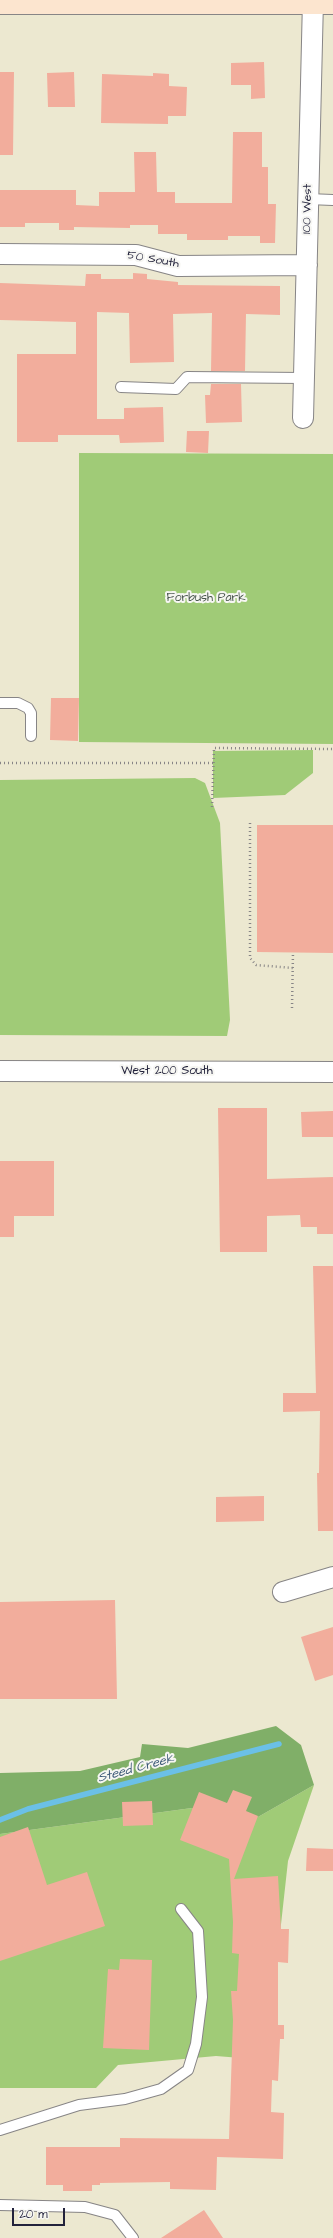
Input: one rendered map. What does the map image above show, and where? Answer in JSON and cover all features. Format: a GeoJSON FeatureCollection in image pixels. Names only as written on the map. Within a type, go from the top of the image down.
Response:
{"type":"FeatureCollection","features":[{"type":"Feature","properties":{"kind":"main road"},"geometry":{"type":"LineString","coordinates":[[0,3],[320,2]]}},
{"type":"Feature","properties":{"kind":"street","name":"100 West"},"geometry":{"type":"LineString","coordinates":[[303,418],[308,199],[320,2]]}},
{"type":"Feature","properties":{"kind":"street","name":"50 South"},"geometry":{"type":"LineString","coordinates":[[0,254],[136,255],[178,266],[307,265]]}},
{"type":"Feature","properties":{"kind":"street","name":"West 200 South"},"geometry":{"type":"LineString","coordinates":[[0,1070],[333,1072]]}},
{"type":"Feature","properties":{"kind":"street"},"geometry":{"type":"LineString","coordinates":[[283,1592],[333,1577]]}},
{"type":"Feature","properties":{"kind":"lane"},"geometry":{"type":"LineString","coordinates":[[308,199],[333,200]]}},
{"type":"Feature","properties":{"kind":"lane"},"geometry":{"type":"LineString","coordinates":[[121,387],[176,389],[187,377],[304,378]]}},
{"type":"Feature","properties":{"kind":"lane"},"geometry":{"type":"LineString","coordinates":[[0,703],[18,703],[28,708],[31,713],[31,736]]}},
{"type":"Feature","properties":{"kind":"lane"},"geometry":{"type":"LineString","coordinates":[[0,2130],[79,2105],[126,2099],[161,2089],[188,2070],[196,2044],[202,1996],[198,1932],[181,1909]]}},
{"type":"Feature","properties":{"kind":"lane"},"geometry":{"type":"LineString","coordinates":[[0,2205],[85,2207],[115,2215],[133,2238]]}},
{"type":"Feature","properties":{"kind":"path"},"geometry":{"type":"LineString","coordinates":[[212,807],[212,763],[214,748],[333,749]]}},
{"type":"Feature","properties":{"kind":"path"},"geometry":{"type":"LineString","coordinates":[[0,763],[212,763]]}},
{"type":"Feature","properties":{"kind":"path"},"geometry":{"type":"LineString","coordinates":[[250,823],[250,958],[256,965],[293,968]]}},
{"type":"Feature","properties":{"kind":"path"},"geometry":{"type":"LineString","coordinates":[[292,1008],[293,952]]}},
{"type":"Feature","properties":{"kind":"green space","name":"Forbush Park"},"geometry":{"type":"Polygon","coordinates":[[[79,453],[333,454],[333,744],[79,742],[79,453]]]}},
{"type":"Feature","properties":{"kind":"green space"},"geometry":{"type":"Polygon","coordinates":[[[313,750],[313,773],[285,795],[213,798],[213,751],[313,750]]]}},
{"type":"Feature","properties":{"kind":"green space"},"geometry":{"type":"Polygon","coordinates":[[[195,778],[205,783],[220,823],[230,1020],[227,1036],[0,1035],[0,780],[195,778]]]}},
{"type":"Feature","properties":{"kind":"green space"},"geometry":{"type":"Polygon","coordinates":[[[276,1726],[301,1745],[314,1785],[258,1817],[230,1817],[192,1808],[0,1834],[0,1773],[80,1771],[140,1757],[142,1744],[188,1748],[276,1726]]]}},
{"type":"Feature","properties":{"kind":"green space"},"geometry":{"type":"Polygon","coordinates":[[[314,1785],[288,1861],[266,2060],[216,2056],[118,2065],[96,2088],[0,2088],[0,1834],[192,1808],[230,1817],[258,1817],[314,1785]]]}},
{"type":"Feature","properties":{"kind":"building"},"geometry":{"type":"Polygon","coordinates":[[[264,62],[265,98],[251,99],[251,85],[231,85],[231,63],[264,62]]]}},
{"type":"Feature","properties":{"kind":"building"},"geometry":{"type":"Polygon","coordinates":[[[0,72],[14,72],[13,155],[0,155],[0,72]]]}},
{"type":"Feature","properties":{"kind":"building"},"geometry":{"type":"Polygon","coordinates":[[[74,72],[75,107],[48,107],[47,73],[74,72]]]}},
{"type":"Feature","properties":{"kind":"building"},"geometry":{"type":"Polygon","coordinates":[[[153,73],[169,74],[169,86],[187,87],[186,116],[168,116],[168,124],[101,123],[102,74],[153,76],[153,73]]]}},
{"type":"Feature","properties":{"kind":"building"},"geometry":{"type":"Polygon","coordinates":[[[233,132],[262,132],[262,167],[268,167],[268,204],[276,204],[275,243],[260,243],[260,236],[228,236],[228,240],[187,240],[187,234],[158,234],[158,225],[130,225],[130,228],[74,227],[74,230],[59,230],[59,223],[25,223],[25,227],[0,227],[0,190],[76,190],[76,205],[99,206],[99,192],[135,192],[134,152],[156,152],[157,192],[175,192],[175,203],[232,203],[233,132]]]}},
{"type":"Feature","properties":{"kind":"building"},"geometry":{"type":"Polygon","coordinates":[[[133,273],[147,274],[147,279],[178,282],[178,285],[280,286],[280,315],[246,314],[245,371],[211,371],[212,313],[173,314],[174,362],[130,363],[129,313],[97,312],[97,419],[124,419],[124,408],[163,407],[164,442],[120,443],[119,435],[58,435],[58,442],[17,442],[17,354],[76,354],[76,322],[0,320],[0,283],[85,286],[86,274],[101,274],[101,279],[133,279],[133,273]]]}},
{"type":"Feature","properties":{"kind":"building"},"geometry":{"type":"Polygon","coordinates":[[[211,384],[241,384],[242,422],[206,423],[205,395],[210,395],[211,384]]]}},
{"type":"Feature","properties":{"kind":"building"},"geometry":{"type":"Polygon","coordinates":[[[187,431],[209,431],[208,453],[186,452],[187,431]]]}},
{"type":"Feature","properties":{"kind":"building"},"geometry":{"type":"Polygon","coordinates":[[[51,698],[79,698],[78,741],[50,740],[51,698]]]}},
{"type":"Feature","properties":{"kind":"building"},"geometry":{"type":"Polygon","coordinates":[[[257,825],[333,825],[333,953],[257,952],[257,825]]]}},
{"type":"Feature","properties":{"kind":"building"},"geometry":{"type":"Polygon","coordinates":[[[218,1108],[267,1108],[267,1179],[333,1177],[333,1234],[317,1234],[317,1227],[301,1227],[300,1215],[267,1216],[267,1252],[220,1252],[218,1108]]]}},
{"type":"Feature","properties":{"kind":"building"},"geometry":{"type":"Polygon","coordinates":[[[333,1111],[333,1137],[302,1137],[301,1112],[333,1111]]]}},
{"type":"Feature","properties":{"kind":"building"},"geometry":{"type":"Polygon","coordinates":[[[0,1161],[54,1161],[54,1216],[14,1216],[14,1237],[0,1237],[0,1161]]]}},
{"type":"Feature","properties":{"kind":"building"},"geometry":{"type":"Polygon","coordinates":[[[313,1266],[333,1266],[333,1531],[318,1531],[317,1473],[319,1473],[320,1411],[283,1412],[283,1393],[316,1393],[313,1266]]]}},
{"type":"Feature","properties":{"kind":"building"},"geometry":{"type":"Polygon","coordinates":[[[264,1496],[264,1521],[216,1522],[216,1497],[264,1496]]]}},
{"type":"Feature","properties":{"kind":"building"},"geometry":{"type":"Polygon","coordinates":[[[115,1600],[117,1699],[0,1699],[0,1602],[115,1600]]]}},
{"type":"Feature","properties":{"kind":"building"},"geometry":{"type":"Polygon","coordinates":[[[333,1627],[333,1675],[315,1681],[301,1637],[333,1627]]]}},
{"type":"Feature","properties":{"kind":"building"},"geometry":{"type":"Polygon","coordinates":[[[233,1790],[252,1797],[246,1811],[258,1816],[234,1879],[278,1876],[281,1929],[289,1929],[288,1963],[278,1962],[278,2025],[284,2025],[284,2039],[280,2039],[278,2081],[272,2080],[271,2112],[284,2113],[283,2159],[217,2157],[216,2190],[170,2189],[170,2182],[100,2183],[100,2185],[92,2185],[92,2191],[63,2191],[63,2185],[46,2185],[46,2147],[120,2147],[120,2138],[229,2139],[233,2020],[231,1991],[237,1991],[239,1954],[232,1953],[233,1922],[229,1859],[180,1840],[199,1792],[227,1803],[233,1790]]]}},
{"type":"Feature","properties":{"kind":"building"},"geometry":{"type":"Polygon","coordinates":[[[152,1801],[153,1825],[123,1826],[122,1802],[152,1801]]]}},
{"type":"Feature","properties":{"kind":"building"},"geometry":{"type":"Polygon","coordinates":[[[28,1827],[47,1885],[87,1872],[105,1926],[0,1961],[0,1837],[28,1827]]]}},
{"type":"Feature","properties":{"kind":"building"},"geometry":{"type":"Polygon","coordinates":[[[307,1848],[333,1849],[333,1871],[306,1871],[307,1848]]]}},
{"type":"Feature","properties":{"kind":"building"},"geometry":{"type":"Polygon","coordinates":[[[120,1959],[152,1960],[149,2050],[103,2048],[108,1969],[119,1970],[120,1959]]]}},
{"type":"Feature","properties":{"kind":"building"},"geometry":{"type":"Polygon","coordinates":[[[204,2210],[223,2238],[161,2238],[204,2210]]]}},
{"type":"Feature","properties":{"kind":"waterway","name":"Steed Creek"},"geometry":{"type":"LineString","coordinates":[[0,1820],[28,1809],[279,1744]]}}]}
